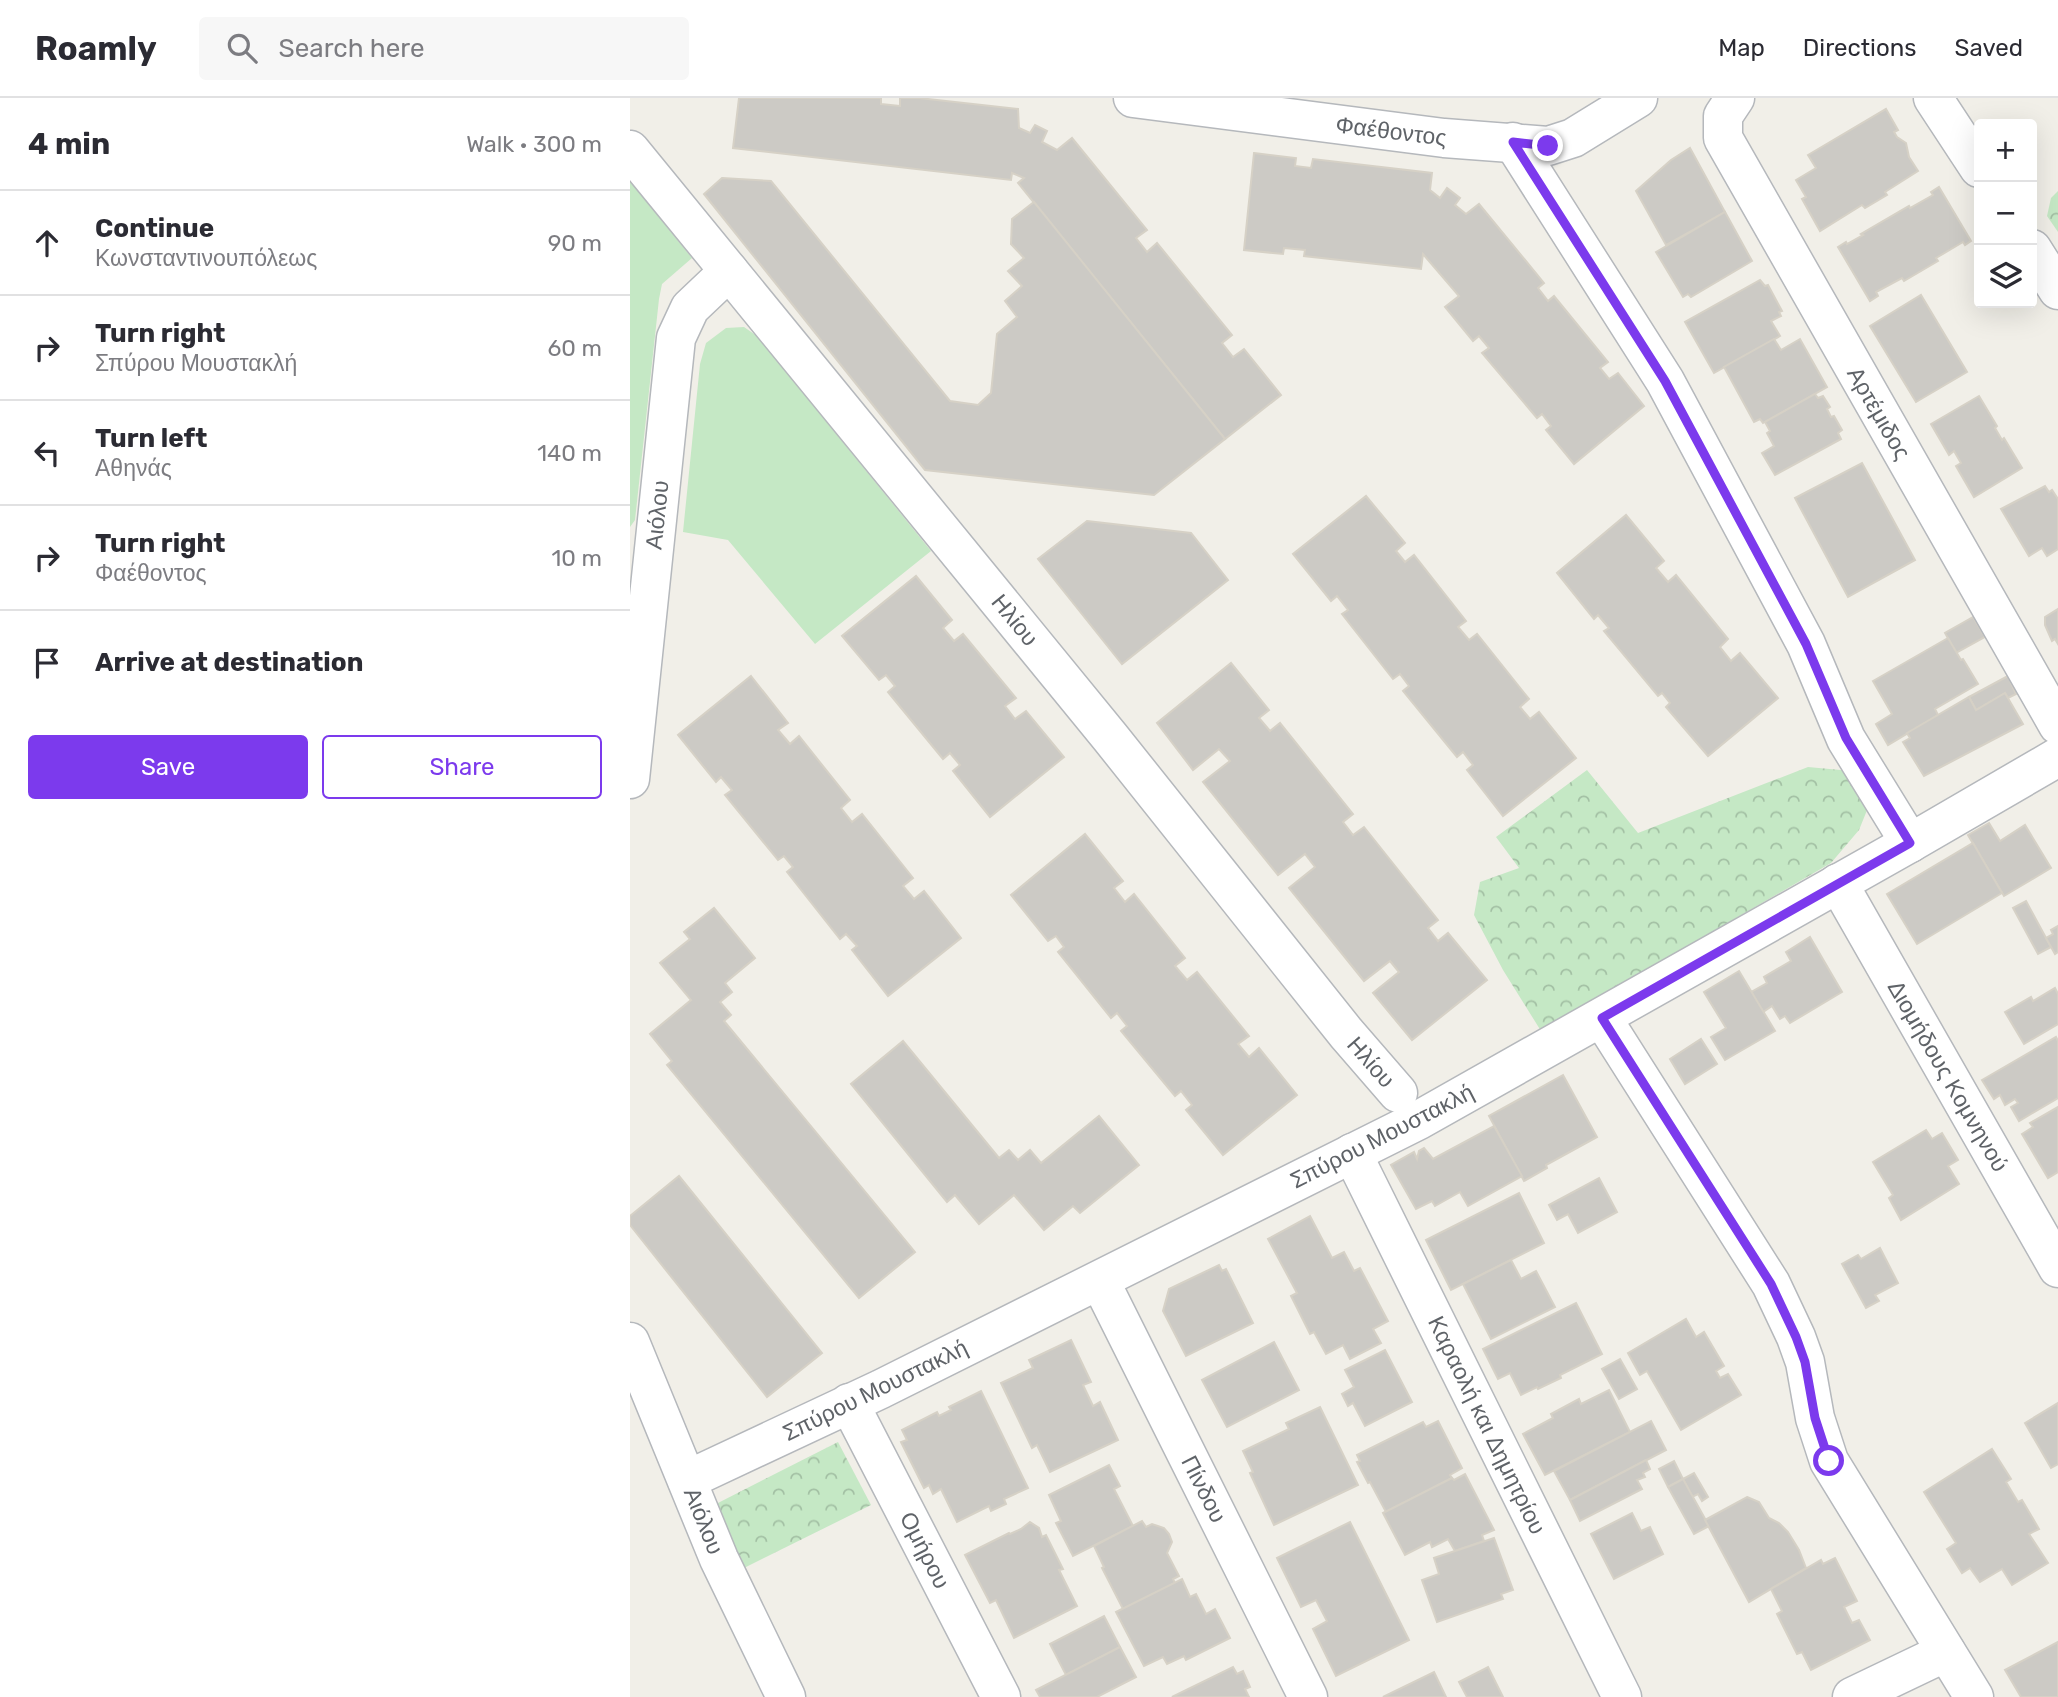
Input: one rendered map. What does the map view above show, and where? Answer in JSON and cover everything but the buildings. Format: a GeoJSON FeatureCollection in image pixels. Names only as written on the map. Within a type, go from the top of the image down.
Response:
{"type":"FeatureCollection","features":[{"type":"Feature","properties":{"kind":"street","name":"Φαέθοντος"},"geometry":{"type":"LineString","coordinates":[[1133,98],[1317,110],[1444,138],[1548,146],[1573,138],[1638,98]]}},
{"type":"Feature","properties":{"kind":"street","name":"Αρτέμιδος"},"geometry":{"type":"LineString","coordinates":[[1735,98],[1723,116],[1723,138],[2058,725]]}},
{"type":"Feature","properties":{"kind":"street"},"geometry":{"type":"LineString","coordinates":[[1933,98],[1974,161]]}},
{"type":"Feature","properties":{"kind":"street"},"geometry":{"type":"LineString","coordinates":[[1513,142],[1665,381],[1806,644],[1846,738],[1910,843]]}},
{"type":"Feature","properties":{"kind":"street","name":"Ηλίου"},"geometry":{"type":"LineString","coordinates":[[630,150],[1110,737],[1346,1033],[1398,1093]]}},
{"type":"Feature","properties":{"kind":"street"},"geometry":{"type":"LineString","coordinates":[[2037,257],[2058,290]]}},
{"type":"Feature","properties":{"kind":"street","name":"Αιόλου"},"geometry":{"type":"LineString","coordinates":[[630,779],[676,338],[690,308],[730,271]]}},
{"type":"Feature","properties":{"kind":"street","name":"Σπύρου Μουστακλή"},"geometry":{"type":"LineString","coordinates":[[687,1480],[1100,1281],[1419,1120],[2058,757]]}},
{"type":"Feature","properties":{"kind":"street","name":"Διομήδους Κομνηνού"},"geometry":{"type":"LineString","coordinates":[[1838,883],[2058,1268]]}},
{"type":"Feature","properties":{"kind":"street"},"geometry":{"type":"LineString","coordinates":[[1602,1018],[1771,1284],[1805,1362],[1815,1418],[1829,1461],[1974,1697]]}},
{"type":"Feature","properties":{"kind":"street","name":"Καραολή και Δημητρίου"},"geometry":{"type":"LineString","coordinates":[[1352,1153],[1622,1697]]}},
{"type":"Feature","properties":{"kind":"street","name":"Πίνδου"},"geometry":{"type":"LineString","coordinates":[[1100,1281],[1308,1697]]}},
{"type":"Feature","properties":{"kind":"street","name":"Αιόλου"},"geometry":{"type":"LineString","coordinates":[[630,1342],[719,1559],[786,1697]]}},
{"type":"Feature","properties":{"kind":"street","name":"Ομήρου"},"geometry":{"type":"LineString","coordinates":[[849,1403],[1001,1697]]}},
{"type":"Feature","properties":{"kind":"street"},"geometry":{"type":"LineString","coordinates":[[1852,1697],[1946,1653]]}},
{"type":"Feature","properties":{"kind":"green space"},"geometry":{"type":"Polygon","coordinates":[[[630,181],[692,258],[662,284],[635,520],[630,527],[630,181]]]}},
{"type":"Feature","properties":{"kind":"green space"},"geometry":{"type":"Polygon","coordinates":[[[2058,191],[2058,232],[2047,216],[2051,198],[2058,191]]]}},
{"type":"Feature","properties":{"kind":"green space"},"geometry":{"type":"Polygon","coordinates":[[[744,327],[757,336],[931,551],[815,644],[728,540],[683,532],[700,364],[706,343],[726,328],[744,327]]]}},
{"type":"Feature","properties":{"kind":"green space"},"geometry":{"type":"Polygon","coordinates":[[[1808,767],[1862,772],[1874,793],[1859,830],[1831,863],[1541,1031],[1503,970],[1474,915],[1480,882],[1519,868],[1496,837],[1587,770],[1638,833],[1808,767]]]}},
{"type":"Feature","properties":{"kind":"green space"},"geometry":{"type":"Polygon","coordinates":[[[838,1442],[871,1505],[742,1569],[716,1504],[838,1442]]]}},
{"type":"Feature","properties":{"kind":"route"},"geometry":{"type":"LineString","coordinates":[[1548,146],[1513,142],[1665,381],[1806,644],[1846,738],[1910,843],[1602,1018],[1771,1284],[1805,1362],[1815,1418],[1829,1461]]}}]}
